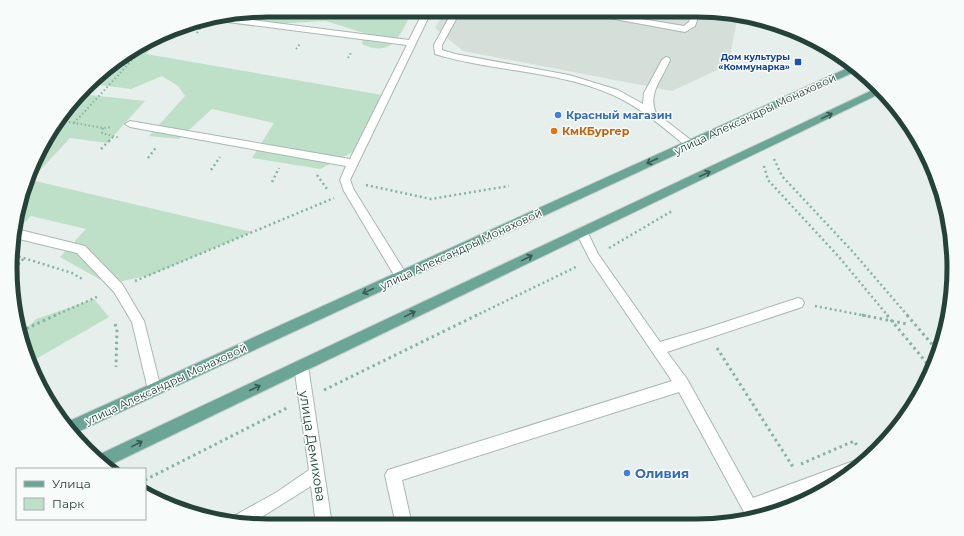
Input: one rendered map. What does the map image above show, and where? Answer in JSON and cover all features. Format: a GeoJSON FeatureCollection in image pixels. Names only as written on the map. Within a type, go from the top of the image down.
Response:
{"type":"FeatureCollection","features":[{"type":"Feature","properties":{"kind":"main road","name":"улица Александры Монаховой"},"geometry":{"type":"LineString","coordinates":[[73,426],[850,70]]}},
{"type":"Feature","properties":{"kind":"main road"},"geometry":{"type":"LineString","coordinates":[[106,459],[875,93]]}},
{"type":"Feature","properties":{"kind":"street"},"geometry":{"type":"LineString","coordinates":[[401,276],[349,191],[345,180],[425,17]]}},
{"type":"Feature","properties":{"kind":"street"},"geometry":{"type":"LineString","coordinates":[[453,17],[438,46],[438,52],[454,57],[569,78],[615,92],[635,102],[691,144]]}},
{"type":"Feature","properties":{"kind":"street"},"geometry":{"type":"LineString","coordinates":[[612,17],[685,29],[691,26],[695,17]]}},
{"type":"Feature","properties":{"kind":"street"},"geometry":{"type":"LineString","coordinates":[[232,20],[412,43]]}},
{"type":"Feature","properties":{"kind":"street"},"geometry":{"type":"LineString","coordinates":[[652,114],[648,107],[648,98],[655,79],[663,69],[666,60]]}},
{"type":"Feature","properties":{"kind":"street"},"geometry":{"type":"LineString","coordinates":[[130,124],[354,164]]}},
{"type":"Feature","properties":{"kind":"street"},"geometry":{"type":"LineString","coordinates":[[582,232],[594,257],[659,348],[682,384],[752,512],[837,475]]}},
{"type":"Feature","properties":{"kind":"street"},"geometry":{"type":"LineString","coordinates":[[19,235],[81,249],[118,288],[138,321],[154,389]]}},
{"type":"Feature","properties":{"kind":"street"},"geometry":{"type":"LineString","coordinates":[[659,348],[707,334],[798,303]]}},
{"type":"Feature","properties":{"kind":"street","name":"улица Демихова"},"geometry":{"type":"LineString","coordinates":[[301,366],[323,519]]}},
{"type":"Feature","properties":{"kind":"street"},"geometry":{"type":"LineString","coordinates":[[403,519],[393,475],[682,384]]}},
{"type":"Feature","properties":{"kind":"street"},"geometry":{"type":"LineString","coordinates":[[247,518],[282,497],[317,473]]}},
{"type":"Feature","properties":{"kind":"path"},"geometry":{"type":"LineString","coordinates":[[197,33],[201,26]]}},
{"type":"Feature","properties":{"kind":"path"},"geometry":{"type":"LineString","coordinates":[[74,123],[138,53]]}},
{"type":"Feature","properties":{"kind":"path"},"geometry":{"type":"LineString","coordinates":[[64,122],[103,128],[130,124]]}},
{"type":"Feature","properties":{"kind":"path"},"geometry":{"type":"LineString","coordinates":[[103,128],[102,134],[125,139]]}},
{"type":"Feature","properties":{"kind":"path"},"geometry":{"type":"LineString","coordinates":[[101,149],[113,137]]}},
{"type":"Feature","properties":{"kind":"path"},"geometry":{"type":"LineString","coordinates":[[148,158],[159,144],[151,143]]}},
{"type":"Feature","properties":{"kind":"path"},"geometry":{"type":"LineString","coordinates":[[211,170],[222,155],[214,153]]}},
{"type":"Feature","properties":{"kind":"path"},"geometry":{"type":"LineString","coordinates":[[756,169],[764,166],[774,158],[782,176],[853,252],[934,347]]}},
{"type":"Feature","properties":{"kind":"path"},"geometry":{"type":"LineString","coordinates":[[272,182],[280,166],[273,164]]}},
{"type":"Feature","properties":{"kind":"path"},"geometry":{"type":"LineString","coordinates":[[764,166],[768,180],[839,258],[928,364]]}},
{"type":"Feature","properties":{"kind":"path"},"geometry":{"type":"LineString","coordinates":[[311,173],[317,175],[338,203]]}},
{"type":"Feature","properties":{"kind":"path"},"geometry":{"type":"LineString","coordinates":[[345,180],[431,199],[509,186]]}},
{"type":"Feature","properties":{"kind":"path"},"geometry":{"type":"LineString","coordinates":[[25,328],[349,191]]}},
{"type":"Feature","properties":{"kind":"path"},"geometry":{"type":"LineString","coordinates":[[146,479],[305,399],[565,274],[678,208]]}},
{"type":"Feature","properties":{"kind":"path"},"geometry":{"type":"LineString","coordinates":[[18,256],[72,273],[85,281]]}},
{"type":"Feature","properties":{"kind":"path"},"geometry":{"type":"LineString","coordinates":[[17,266],[24,258]]}},
{"type":"Feature","properties":{"kind":"path"},"geometry":{"type":"LineString","coordinates":[[798,303],[907,324]]}},
{"type":"Feature","properties":{"kind":"path"},"geometry":{"type":"LineString","coordinates":[[115,322],[117,329],[116,367]]}},
{"type":"Feature","properties":{"kind":"path"},"geometry":{"type":"LineString","coordinates":[[707,334],[793,467]]}},
{"type":"Feature","properties":{"kind":"shaded area"},"geometry":{"type":"Polygon","coordinates":[[[441,17],[696,17],[737,21],[728,65],[672,91],[463,51],[435,28],[441,17]]]}},
{"type":"Feature","properties":{"kind":"green space"},"geometry":{"type":"Polygon","coordinates":[[[410,17],[395,42],[382,48],[373,48],[362,44],[364,33],[326,21],[270,24],[255,18],[410,17]]]}},
{"type":"Feature","properties":{"kind":"green space"},"geometry":{"type":"Polygon","coordinates":[[[156,44],[146,54],[388,96],[355,151],[320,169],[252,158],[274,123],[212,109],[179,139],[149,136],[185,96],[178,86],[162,76],[131,89],[97,85],[129,59],[156,44]]]}},
{"type":"Feature","properties":{"kind":"green space"},"geometry":{"type":"Polygon","coordinates":[[[87,95],[145,101],[107,143],[70,138],[34,177],[43,157],[59,129],[69,115],[87,95]]]}},
{"type":"Feature","properties":{"kind":"green space"},"geometry":{"type":"Polygon","coordinates":[[[33,180],[252,232],[151,275],[108,284],[60,257],[86,229],[31,216],[21,226],[33,180]]]}},
{"type":"Feature","properties":{"kind":"green space"},"geometry":{"type":"Polygon","coordinates":[[[94,299],[109,317],[34,360],[25,330],[36,319],[94,299]]]}},
{"type":"Feature","properties":{"kind":"place","name":"Дом культуры «Коммунарка»"},"geometry":{"type":"Point","coordinates":[798,62]}},
{"type":"Feature","properties":{"kind":"place","name":"Красный магазин"},"geometry":{"type":"Point","coordinates":[558,115]}},
{"type":"Feature","properties":{"kind":"place","name":"КмКБургер"},"geometry":{"type":"Point","coordinates":[554,131]}},
{"type":"Feature","properties":{"kind":"place","name":"Оливия"},"geometry":{"type":"Point","coordinates":[627,473]}}]}
